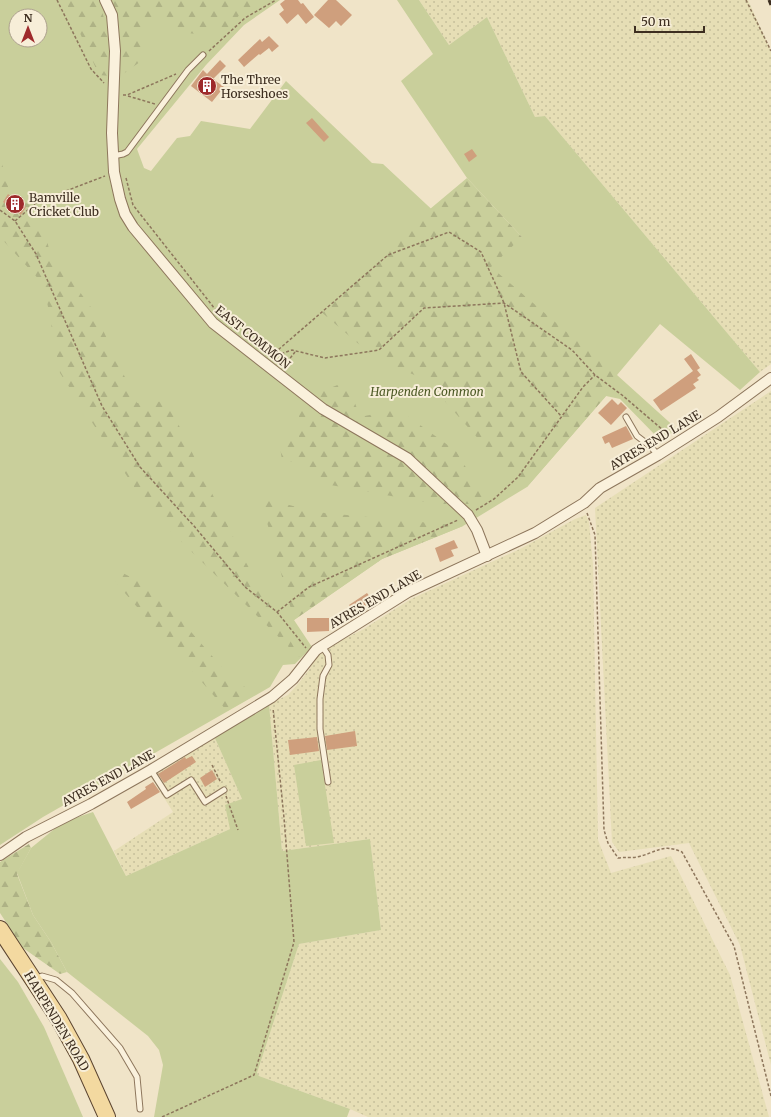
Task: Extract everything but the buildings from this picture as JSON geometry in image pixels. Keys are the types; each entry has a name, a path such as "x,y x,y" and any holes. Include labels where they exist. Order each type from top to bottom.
{"main road":[{"name":"HARPENDEN ROAD","path":"0,929 59,1019 81,1059 107,1117"}],"street":[{"name":"EAST COMMON","path":"105,0 112,15 115,51 112,134 114,172 125,214 133,227 213,323 323,409 407,458 468,516 477,530 487,556"},
{"name":"AYRES END LANE","path":"0,855 26,837 91,804 151,770 272,697 293,678 312,655 322,646 408,592 535,533 584,503 600,488 678,443 718,417 771,378"}],"lane":[{"path":"113,156 127,152 188,70 203,55"},
{"path":"626,416 637,436 650,446 658,455"},
{"path":"322,646 328,655 329,665 323,676 320,698 320,729 328,782"},
{"path":"151,770 167,795 191,780 205,802 224,790"},
{"path":"33,979 42,976 56,980 72,993 120,1048 137,1077 140,1109"}],"path":[{"path":"57,0 91,69 114,94 126,95 160,106"},
{"path":"203,55 217,45 245,18 276,0"},
{"path":"746,0 771,51"},
{"path":"126,95 188,70"},
{"path":"15,221 36,202 114,172 124,170 133,205 218,312"},
{"path":"0,210 15,221 36,254 102,406 140,467 194,526 245,587 277,612 312,655"},
{"path":"562,417 521,372 504,303 481,252 449,232 388,255 268,358 292,350 325,358 379,350 424,308 504,303 572,350 595,375 655,422 678,443"},
{"path":"278,374 296,351"},
{"path":"277,612 309,587 468,516 494,499 518,477 583,387 595,375"},
{"path":"584,503 595,535 604,830 608,843 618,858 638,857 655,850 673,848 682,852 734,946 771,1096"},
{"path":"162,1117 254,1074 294,942 272,697"}],"shaded area":[{"path":"419,0 748,0 771,51 771,364 760,372 545,116 535,117 487,17 449,45"},
{"path":"771,391 771,1065 740,945 689,843 619,852 612,842 595,508"},
{"path":"586,515 589,522 593,564 598,840 611,873 671,856 730,975 769,1117 368,1117 259,1076 257,1073 299,944 381,930 370,839 282,851 269,704 288,695 309,670 316,656 329,646 362,630 411,599 520,549 575,519"},
{"path":"214,736 242,799 230,829 126,876 114,851 173,812 151,777"}],"green space":[{"name":"Harpenden Common","path":"0,0 280,0 244,25 206,65 137,149 144,168 151,171 177,138 190,136 201,121 250,129 286,81 372,163 383,164 469,244 522,237 467,178 401,81 433,54 397,0 419,0 449,45 487,17 535,117 545,116 760,372 740,390 660,324 617,375 678,430 660,440 620,399 606,396 527,487 463,526 382,559 294,620 312,647 295,664 283,665 270,687 43,817 0,845"},
{"path":"65,0 98,0 108,37 110,76 99,75"},
{"path":"112,0 255,0 250,8 242,12 229,27 196,34 180,32 166,22 156,20 145,29 141,36 140,41 144,59 119,77 120,47 117,19"},
{"path":"0,156 10,194 40,211 49,249 95,313 137,403 167,401 244,559 300,658 149,510 60,373 44,285 0,237"},
{"path":"467,178 522,237 491,267 617,375 606,396 527,487 513,478 426,380 375,358 319,310 430,209"},
{"path":"347,381 360,417 398,409 456,451 488,504 435,504 325,484 304,464 282,460 279,441 299,439 299,401"},
{"path":"260,497 315,512 463,526 382,559 294,620"},
{"path":"119,571 140,582 178,617 227,673 255,695 227,711 118,585 114,578"},
{"path":"269,704 282,851 370,839 381,930 299,944 257,1073 259,1076 350,1109 347,1117 154,1117 163,1065 159,1050 148,1036 67,972 51,942 33,915 17,873 31,848 63,822 93,812 126,876 230,829 225,805 242,799 214,736"},
{"path":"321,760 334,843 306,846 294,765"},
{"path":"29,844 31,848 17,874 33,915 51,942 67,972 60,974 23,948 0,913 0,862"},
{"path":"0,959 18,982 44,1027 83,1117 0,1117"}],"railway":[{"path":"769,0 771,5"}],"place":[{"name":"The Three Horseshoes","path":"207,86"},
{"name":"Bamville Cricket Club","path":"15,204"}]}
